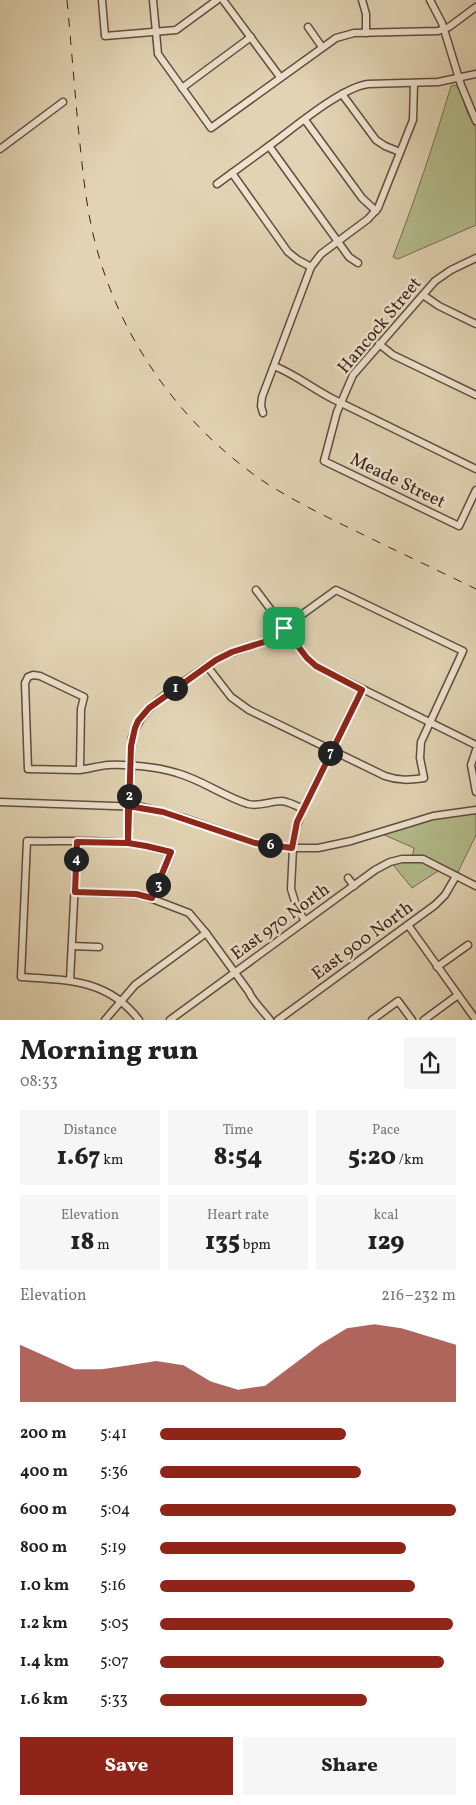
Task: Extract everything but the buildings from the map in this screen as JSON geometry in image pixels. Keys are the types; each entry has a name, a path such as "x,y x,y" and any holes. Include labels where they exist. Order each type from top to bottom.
{"street":[{"path":"102,0 105,36 176,30 217,0"},
{"path":"153,0 158,54 211,128 331,40 345,34 427,32 444,29 476,7"},
{"path":"223,0 280,77"},
{"path":"362,0 366,14 366,33"},
{"path":"430,0 444,29 459,79 476,121"},
{"path":"308,28 322,47"},
{"path":"182,88 251,37"},
{"path":"217,184 352,88 368,84 438,82 476,74"},
{"path":"263,413 261,400 311,267 321,254 368,220 376,211 413,120 414,83"},
{"path":"342,94 376,140 400,152"},
{"path":"0,149 63,102"},
{"path":"305,120 362,198 376,211"},
{"path":"269,146 349,257 358,262"},
{"path":"232,173 288,252 311,267"},
{"name":"Hancock Street","path":"324,461 340,403 353,375 435,281 444,274 476,258"},
{"path":"423,295 439,306 476,324"},
{"path":"379,344 393,355 476,395"},
{"path":"274,366 292,374 310,387 340,403 476,469"},
{"name":"Meade Street","path":"324,461 459,526 476,490"},
{"path":"256,590 307,658 316,666 476,745"},
{"path":"128,843 132,737 138,721 144,713 207,666 225,655 264,642 336,590 463,651 424,734 420,750 424,778 398,780 385,776 239,704 225,690 207,666"},
{"path":"80,770 81,709 84,697 40,676 33,675 28,677 25,683 28,768 80,770 111,765 177,773 249,804 260,805 283,801 303,809"},
{"path":"305,921 297,908 291,889 292,848 297,822 362,690"},
{"path":"476,750 471,765 476,792"},
{"path":"0,802 128,806 163,812 255,843 292,848 318,848 342,843 433,816 476,810"},
{"path":"139,1020 120,1001 93,985 70,980 21,978 27,841 128,843 171,852 152,898"},
{"path":"70,980 77,842"},
{"name":"East 970 North","path":"170,1020 382,866 396,860 412,858 430,865 433,864 456,876"},
{"path":"456,876 476,886"},
{"name":"East 900 North","path":"278,1020 440,901 456,876"},
{"path":"348,878 354,886"},
{"path":"75,892 136,894 152,898 189,913 270,1020"},
{"path":"408,926 476,1020"},
{"path":"105,1020 120,1001 146,976 206,933"},
{"path":"437,967 468,945"},
{"path":"72,946 100,947"},
{"path":"424,1020 458,995"},
{"path":"372,1020 398,1001 412,1020"}],"green space":[{"path":"455,85 459,88 467,112 476,129 476,225 398,259 393,257 424,172 451,86"},
{"path":"476,810 476,835 456,876 441,869 412,888 390,861 412,858 414,848 380,833 433,816"}],"railway":[{"path":"67,0 82,168 94,238 105,275 119,310 157,376 181,407 207,435 235,460 266,483 330,519 476,589"}],"route":[{"path":"284,628 256,646 232,652 216,660 149,708 138,721 131,746 128,814 128,843 171,852 152,898 136,894 75,892 77,842 128,843 128,806 143,808 163,812 184,818 255,843 292,848 297,822 362,690 316,666 307,658 284,628"}]}
